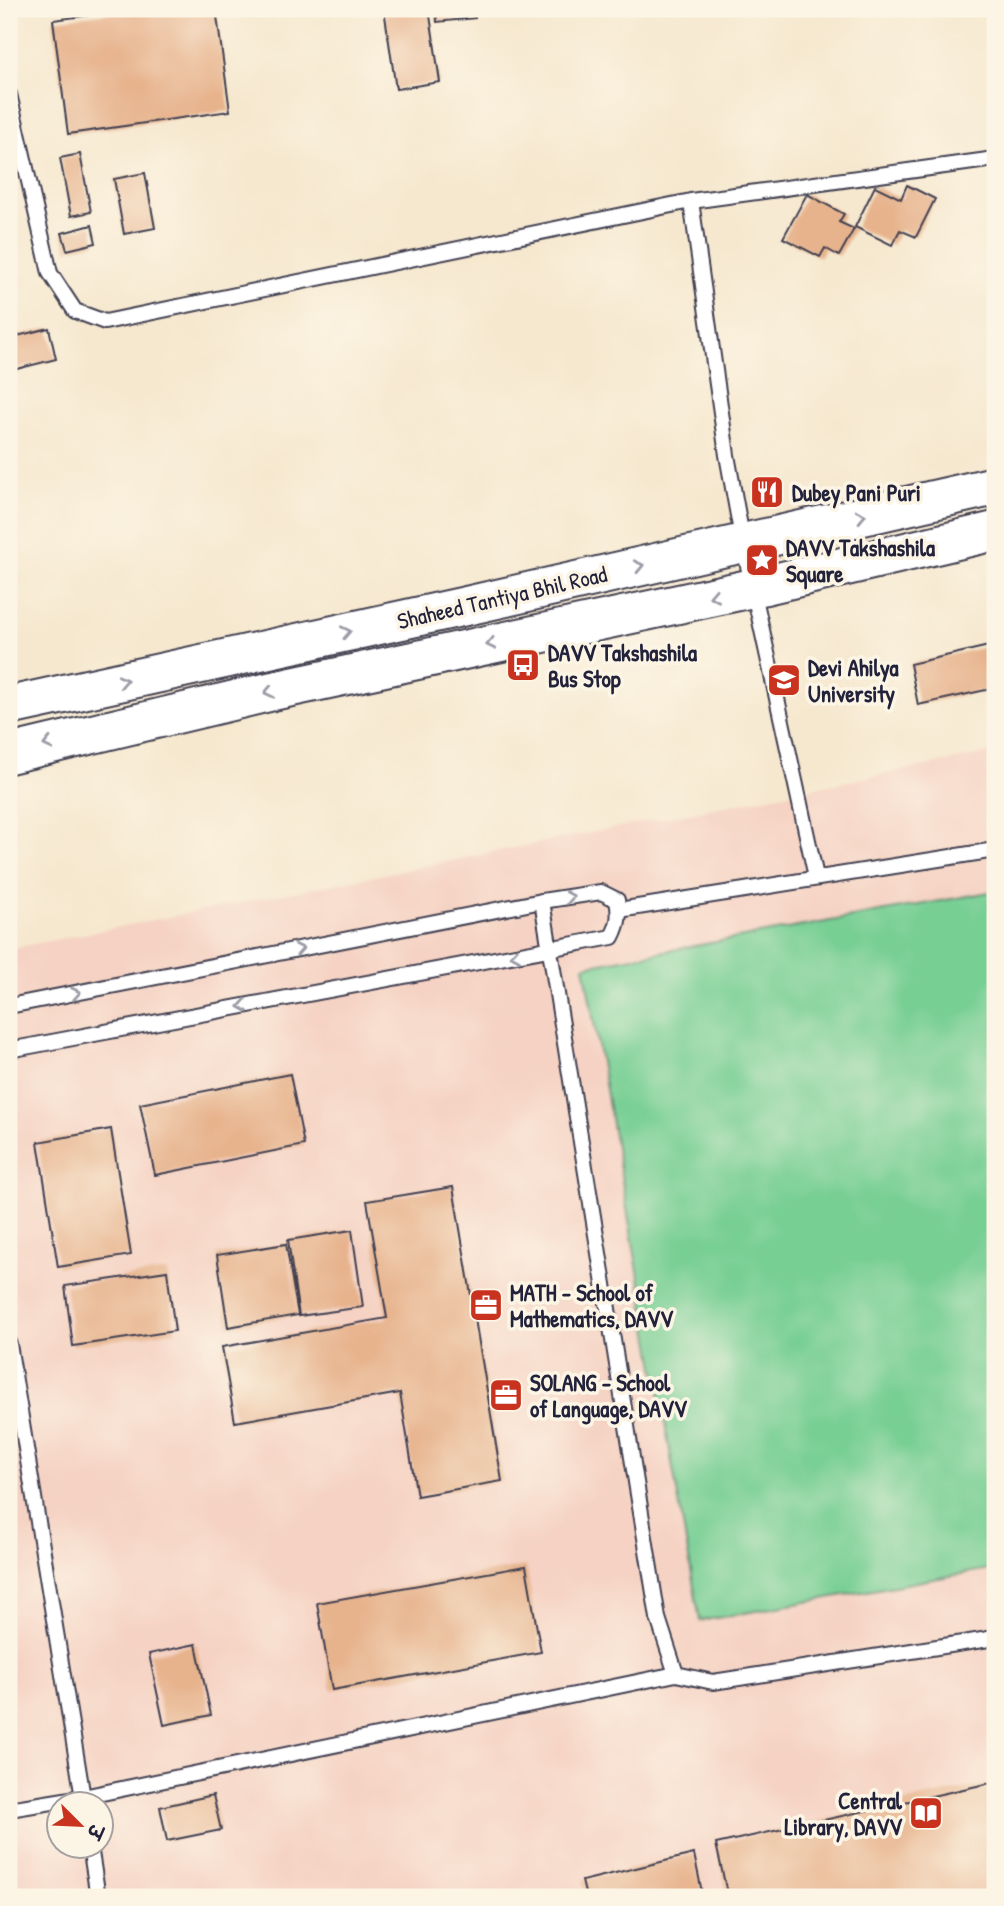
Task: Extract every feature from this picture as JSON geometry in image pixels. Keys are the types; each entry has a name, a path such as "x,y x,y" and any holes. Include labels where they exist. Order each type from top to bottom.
{"main road":[{"name":"Shaheed Tantiya Bhil Road","path":"9,706 995,486"},
{"path":"9,754 273,691 753,588 995,531"}],"lane":[{"path":"9,94 50,273 75,311 105,322 691,201 995,159"},
{"path":"691,201 727,455 743,543 817,877"},
{"path":"619,911 995,850"},
{"path":"9,1006 542,901 601,892 617,900 619,911 620,921 611,937 9,1051"},
{"path":"542,901 658,1618 676,1674"},
{"path":"9,1344 82,1790"},
{"path":"116,1794 676,1674 713,1682 995,1638"},
{"path":"9,1809 46,1805"},
{"path":"92,1860 98,1897"}],"shaded area":[{"path":"995,752 995,1897 9,1897 9,949"}],"green space":[{"path":"995,891 995,1568 700,1621 584,966"}],"building":[{"path":"138,9 216,9 230,111 68,134 53,20"},
{"path":"384,9 429,9 440,82 396,89"},
{"path":"436,9 474,9 475,18 437,22"},
{"path":"80,154 91,212 71,216 60,158"},
{"path":"145,173 155,228 124,234 114,179"},
{"path":"907,185 935,199 916,237 900,230 892,245 855,227 875,186 901,199"},
{"path":"807,194 844,214 839,222 854,229 839,256 825,248 820,257 783,238"},
{"path":"92,225 96,243 67,250 62,233"},
{"path":"49,328 56,359 9,371 9,338"},
{"path":"989,646 995,672 995,688 918,705 910,664"},
{"path":"290,1074 304,1145 155,1175 140,1104"},
{"path":"111,1129 131,1255 58,1267 38,1142"},
{"path":"453,1187 502,1481 417,1496 400,1393 235,1422 222,1347 387,1318 367,1201"},
{"path":"352,1230 363,1307 299,1316 288,1240"},
{"path":"286,1244 298,1315 228,1327 217,1255"},
{"path":"167,1271 175,1331 73,1346 65,1286"},
{"path":"526,1566 541,1652 332,1690 317,1603"},
{"path":"196,1644 211,1715 164,1725 149,1654"},
{"name":"Central Library, DAVV","path":"995,1782 995,1897 728,1897 716,1844"},
{"path":"213,1795 221,1830 167,1841 160,1807"},
{"path":"694,1854 703,1897 586,1897 582,1881"}],"place":[{"name":"Dubey Pani Puri","path":"767,492"},
{"name":"DAVV Takshashila Square","path":"762,560"},
{"name":"DAVV Takshashila Bus Stop","path":"523,665"},
{"name":"Devi Ahilya University","path":"784,680"},
{"name":"MATH - School of Mathematics, DAVV","path":"486,1305"},
{"name":"SOLANG - School of Language, DAVV","path":"506,1395"},
{"name":"Central Library, DAVV","path":"926,1813"}]}
